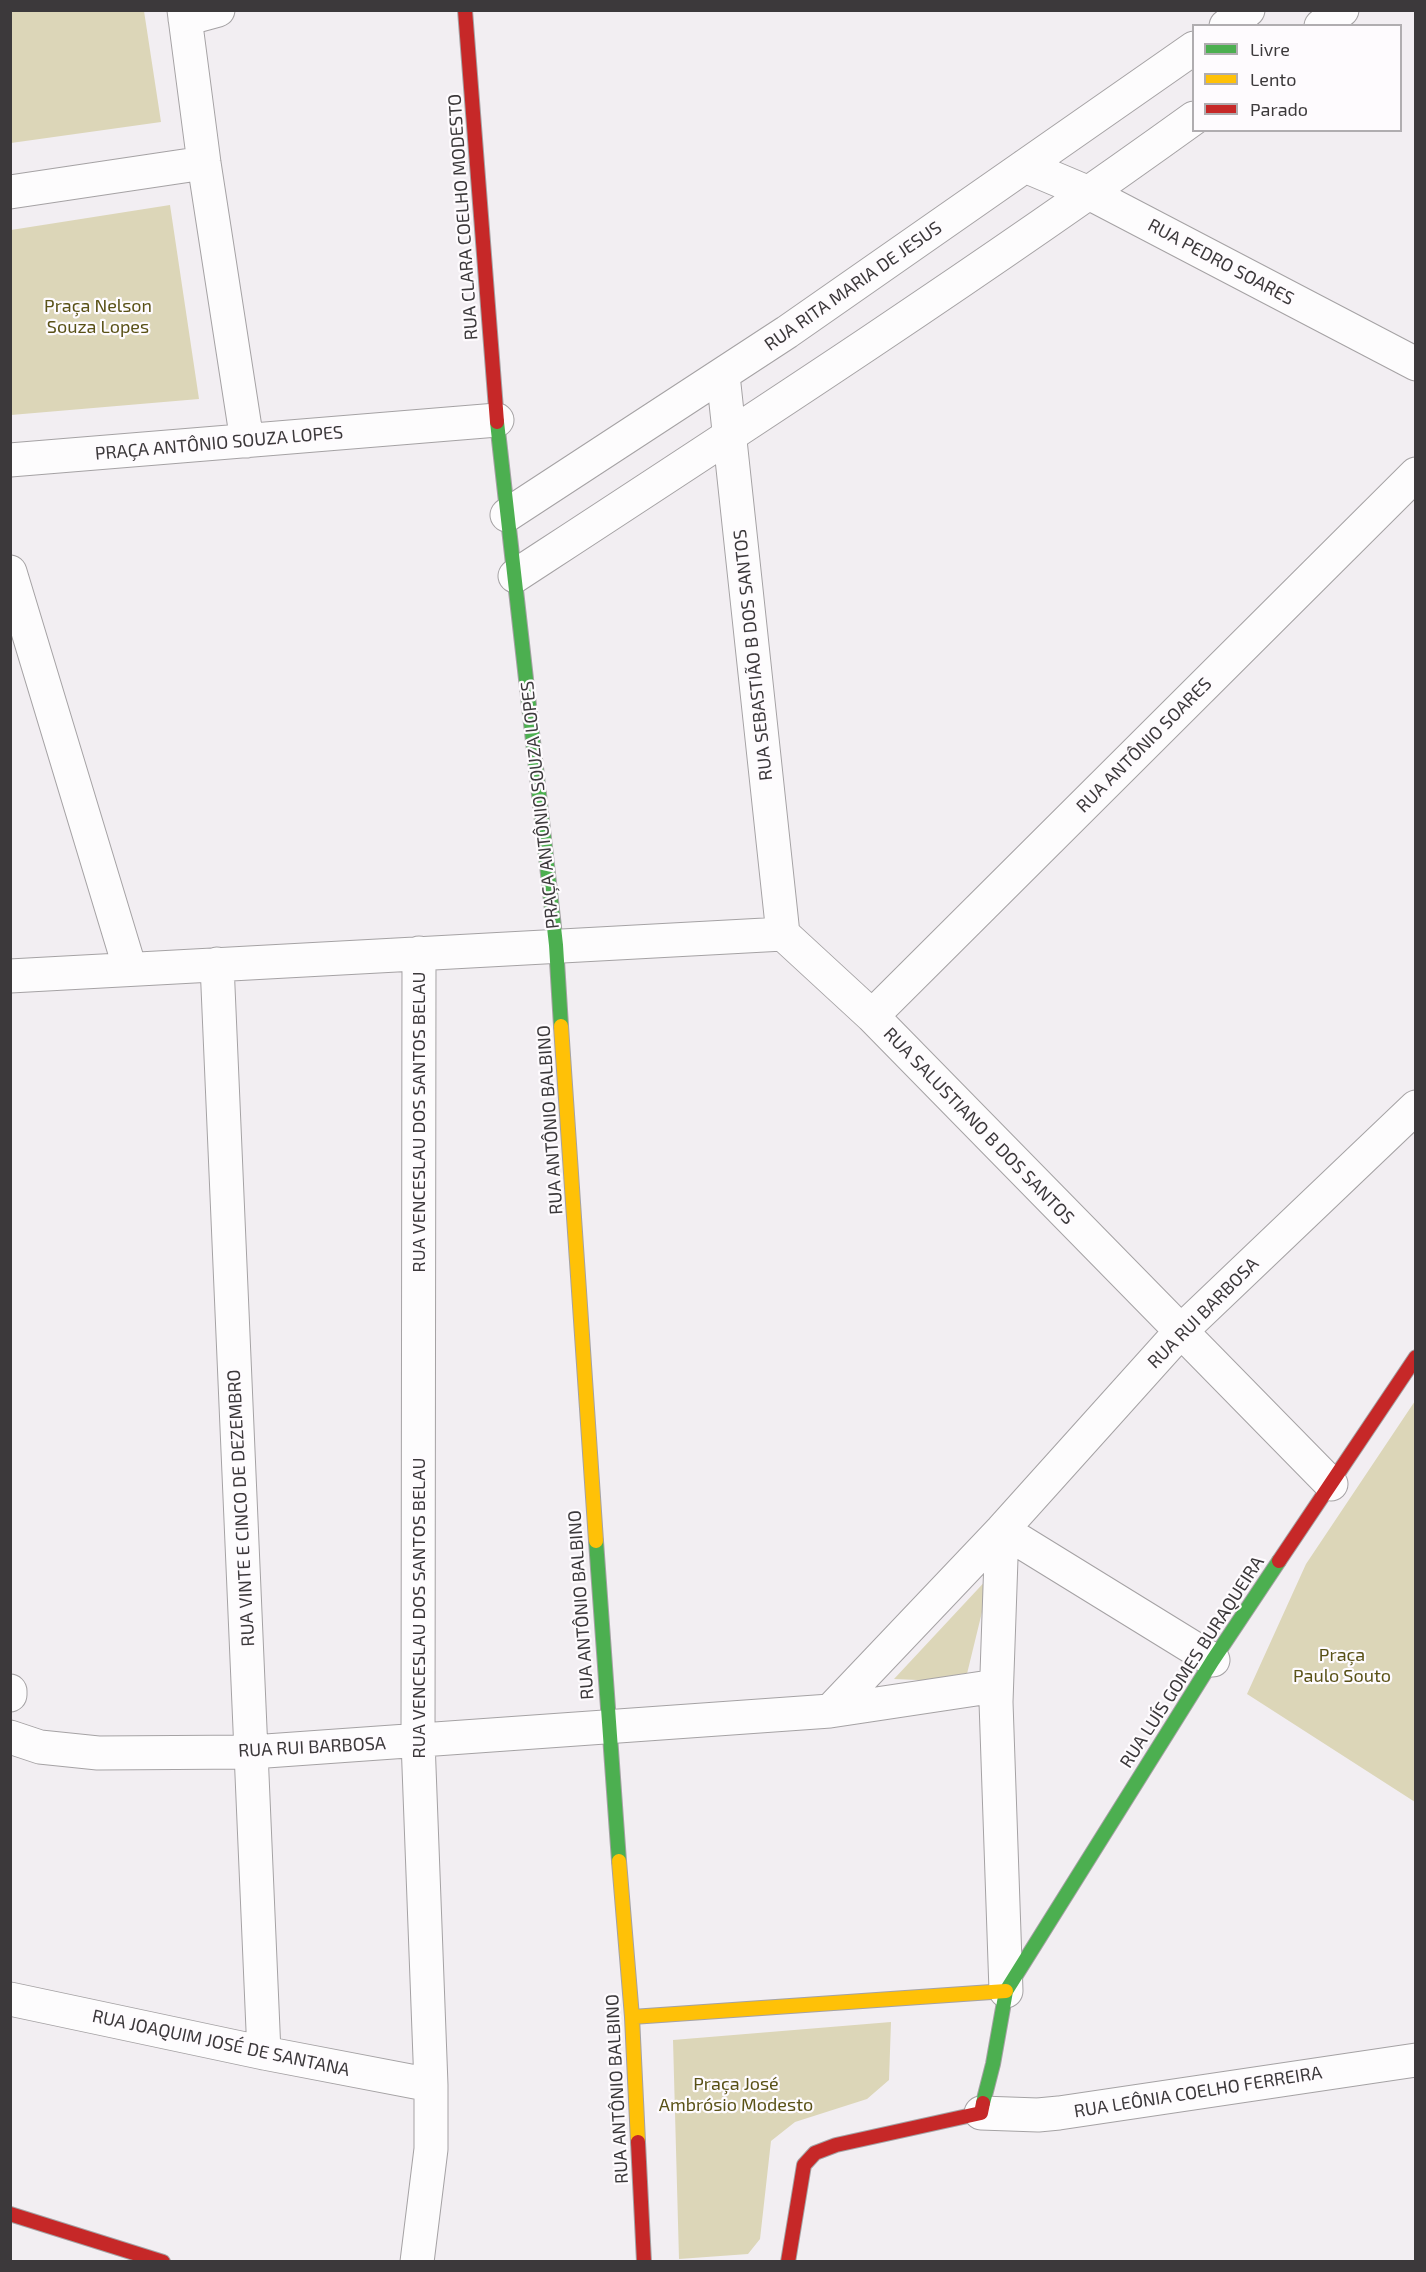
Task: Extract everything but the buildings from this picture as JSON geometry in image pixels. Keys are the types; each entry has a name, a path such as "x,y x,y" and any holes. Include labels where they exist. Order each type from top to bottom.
{"street":[{"path":"218,10 184,15 204,163 247,441"},
{"name":"RUA CLARA COELHO MODESTO","path":"465,10 497,420"},
{"path":"1229,24 1248,10"},
{"path":"1324,24 1342,10"},
{"name":"RUA RITA MARIA DE JESUS","path":"507,515 787,332 1192,49"},
{"path":"515,576 730,436 1089,193 1192,119"},
{"path":"10,192 204,163"},
{"name":"RUA PEDRO SOARES","path":"1024,166 1089,193 1416,364"},
{"name":"RUA SEBASTIÃO B DOS SANTOS","path":"723,375 783,934"},
{"name":"PRAÇA ANTÔNIO SOUZA LOPES","path":"10,460 497,420 556,945 10,976"},
{"name":"RUA ANTÔNIO SOARES","path":"872,1016 1416,474"},
{"path":"10,572 130,969"},
{"path":"556,945 783,934"},
{"name":"RUA SALUSTIANO B DOS SANTOS","path":"783,934 872,1016 1331,1484"},
{"name":"RUA ANTÔNIO BALBINO","path":"556,945 608,1727 632,2017 644,2262"},
{"name":"RUA VENCESLAU DOS SANTOS BELAU","path":"417,2262 432,2149 418,1741 419,953"},
{"name":"RUA VINTE E CINCO DE DEZEMBRO","path":"217,964 264,2053"},
{"name":"RUA RUI BARBOSA","path":"830,1711 1002,1530 1181,1331 1416,1107"},
{"name":"RUA LUÍS GOMES BURAQUEIRA","path":"1005,1991 1213,1660 1416,1357"},
{"path":"788,2262 804,2165 815,2153 836,2145 981,2113 993,2064 1005,1991 996,1686 1002,1530 1213,1660"},
{"name":"RUA RUI BARBOSA","path":"10,1737 40,1747 98,1752 252,1752 830,1711 996,1686"},
{"path":"632,2017 1005,1991"},
{"name":"RUA JOAQUIM JOSÉ DE SANTANA","path":"10,1999 264,2053 431,2085"},
{"name":"RUA LEÔNIA COELHO FERREIRA","path":"981,2113 1028,2115 1059,2113 1416,2060"},
{"path":"10,2214 164,2262"}],"green space":[{"path":"10,11 144,11 161,122 11,143"},
{"name":"Praça Nelson Souza Lopes","path":"170,205 199,399 11,415 11,230"},
{"name":"Praça Paulo Souto","path":"1415,1401 1415,1802 1247,1694 1306,1564"},
{"path":"991,1575 965,1682 894,1679"},
{"name":"Praça José Ambrósio Modesto","path":"891,2022 889,2080 867,2099 795,2122 771,2141 760,2239 748,2254 679,2259 673,2040"}],"traffic: fast":[{"path":"497,422 556,945 561,1026"},
{"path":"596,1541 619,1861"},
{"path":"983,2103 993,2064 1006,1991 1213,1660 1279,1561"}],"traffic: slow":[{"path":"561,1026 596,1541"},
{"path":"619,1861 632,2017 638,2142"},
{"path":"632,2017 1006,1991"}],"traffic: jam":[{"path":"465,10 497,422"},
{"path":"1279,1561 1416,1357"},
{"path":"788,2262 804,2165 815,2153 836,2145 981,2113 983,2103"},
{"path":"638,2142 644,2262"},
{"path":"10,2214 163,2262"}]}
